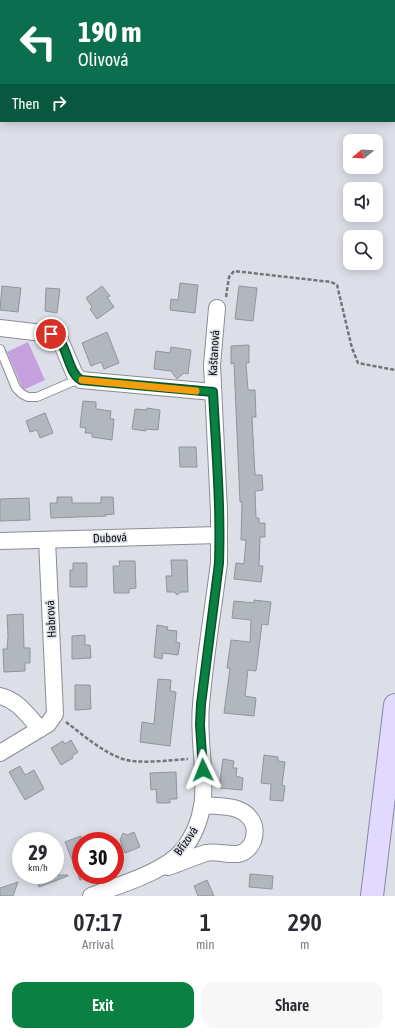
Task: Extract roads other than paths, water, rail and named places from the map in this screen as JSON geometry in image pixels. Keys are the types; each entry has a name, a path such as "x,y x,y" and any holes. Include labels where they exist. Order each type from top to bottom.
{"main road":[{"path":"372,896 395,705"}],"street":[{"name":"Kaštanová","path":"203,758 200,725 201,704 219,563 219,511 212,354 217,308"},
{"path":"0,328 56,335 60,340 75,374 79,379 84,381 213,392"},
{"name":"Dubová","path":"0,541 219,535"},
{"name":"Habrová","path":"40,729 48,724 54,714 47,540"},
{"path":"0,696 9,698 17,704 40,729 0,753"},
{"name":"Břízová","path":"91,896 164,866 182,851 199,822 203,805 203,758"},
{"path":"151,872 208,852 235,855 244,851 251,844 255,831 247,814 234,808 203,805"}],"lane":[{"path":"0,349 16,388 25,396 32,398 36,397 79,379"}]}
